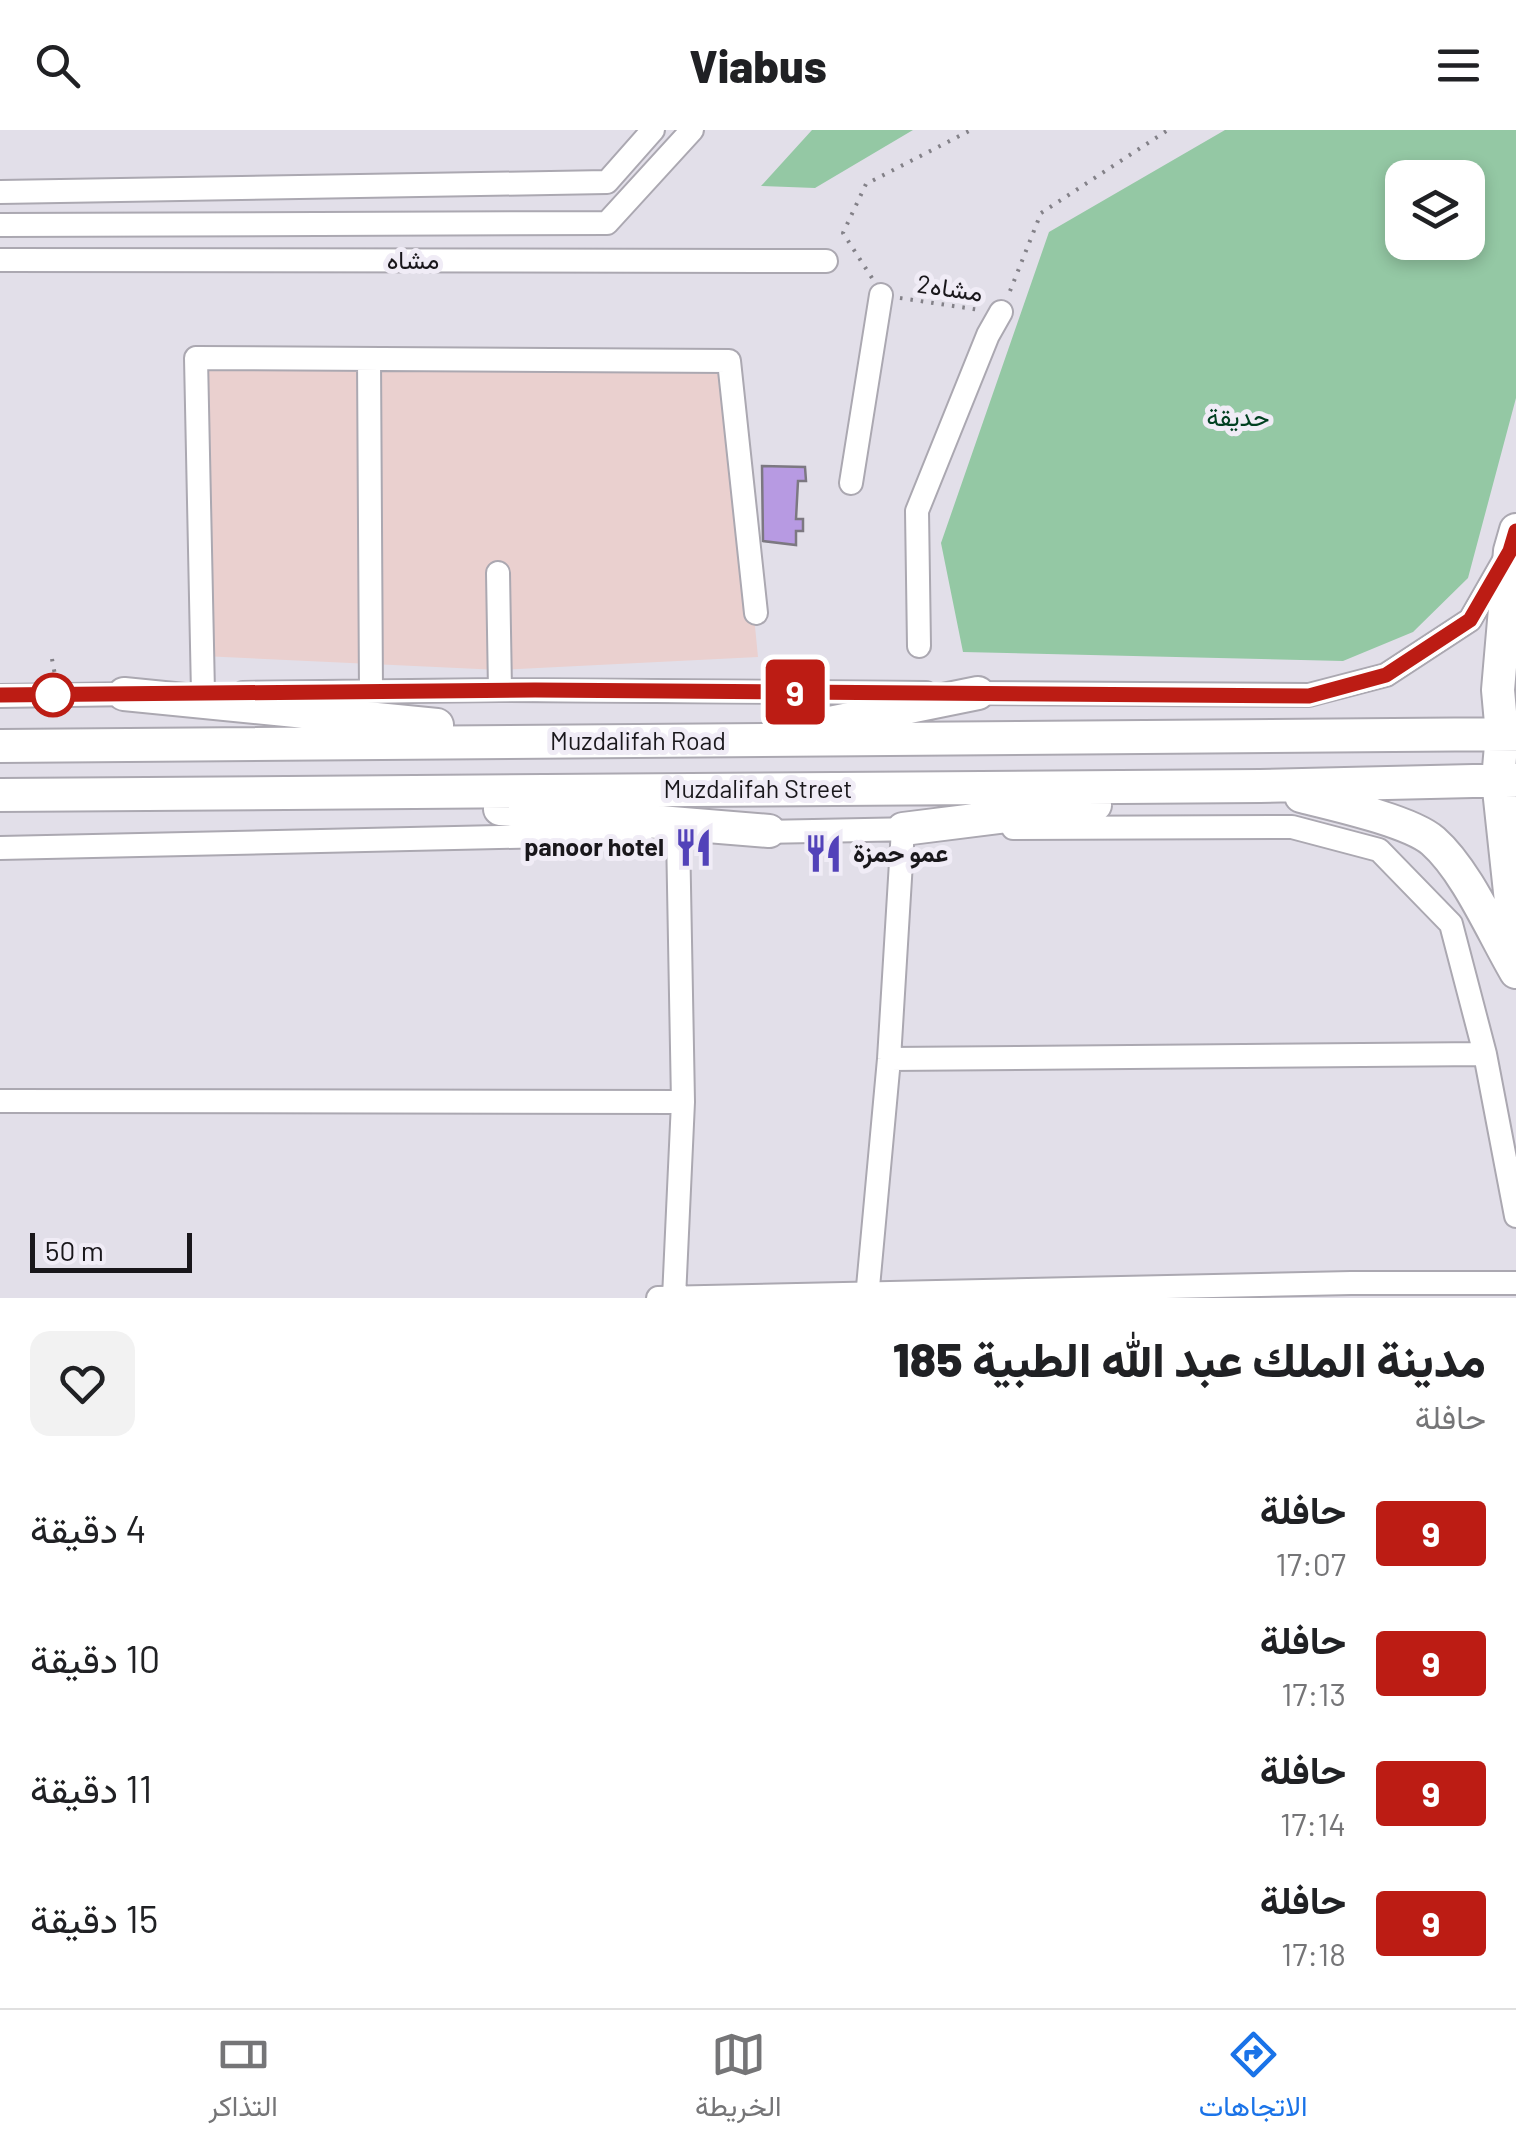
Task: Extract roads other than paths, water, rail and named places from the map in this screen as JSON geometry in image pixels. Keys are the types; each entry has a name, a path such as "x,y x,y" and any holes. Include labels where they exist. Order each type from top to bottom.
{"highway":[{"path":"1513,541 1498,690 1509,734 1507,780 1516,948"},
{"path":"124,694 488,730 681,741"},
{"path":"742,740 978,694"},
{"path":"1456,734 1486,748 1485,769 1457,781"},
{"name":"Muzdalifah Road","path":"0,746 1509,734"},
{"name":"Muzdalifah Street","path":"0,795 1260,786 1507,780"},
{"path":"903,829 1260,786 1368,813 1432,839 1458,870 1516,972"},
{"path":"276,791 769,832"}],"street":[{"path":"0,192 607,182 653,130"},
{"path":"0,225 607,223 692,130"},
{"name":"مشاه","path":"0,260 826,261"},
{"path":"851,483 881,296"},
{"path":"919,646 917,511 1001,312"},
{"path":"203,693 196,358 730,361 756,613"},
{"path":"369,359 371,692"},
{"path":"0,696 500,690 1309,696 1386,675 1470,620 1513,541"},
{"path":"498,573 500,690"},
{"path":"0,848 903,829 1292,827 1379,850 1451,924 1485,1054 1516,1216"},
{"path":"868,1296 889,1059 903,829"},
{"path":"674,1298 683,1102 678,833"},
{"path":"889,1059 1485,1054"},
{"path":"0,1101 683,1102"},
{"path":"658,1298 1351,1290 1516,1283"}],"place":[{"name":"panoor hotel","path":"694,847"},
{"name":"عمو حمزة","path":"823,853"}],"park label":[{"name":"حديقة","path":"1238,417"}]}
